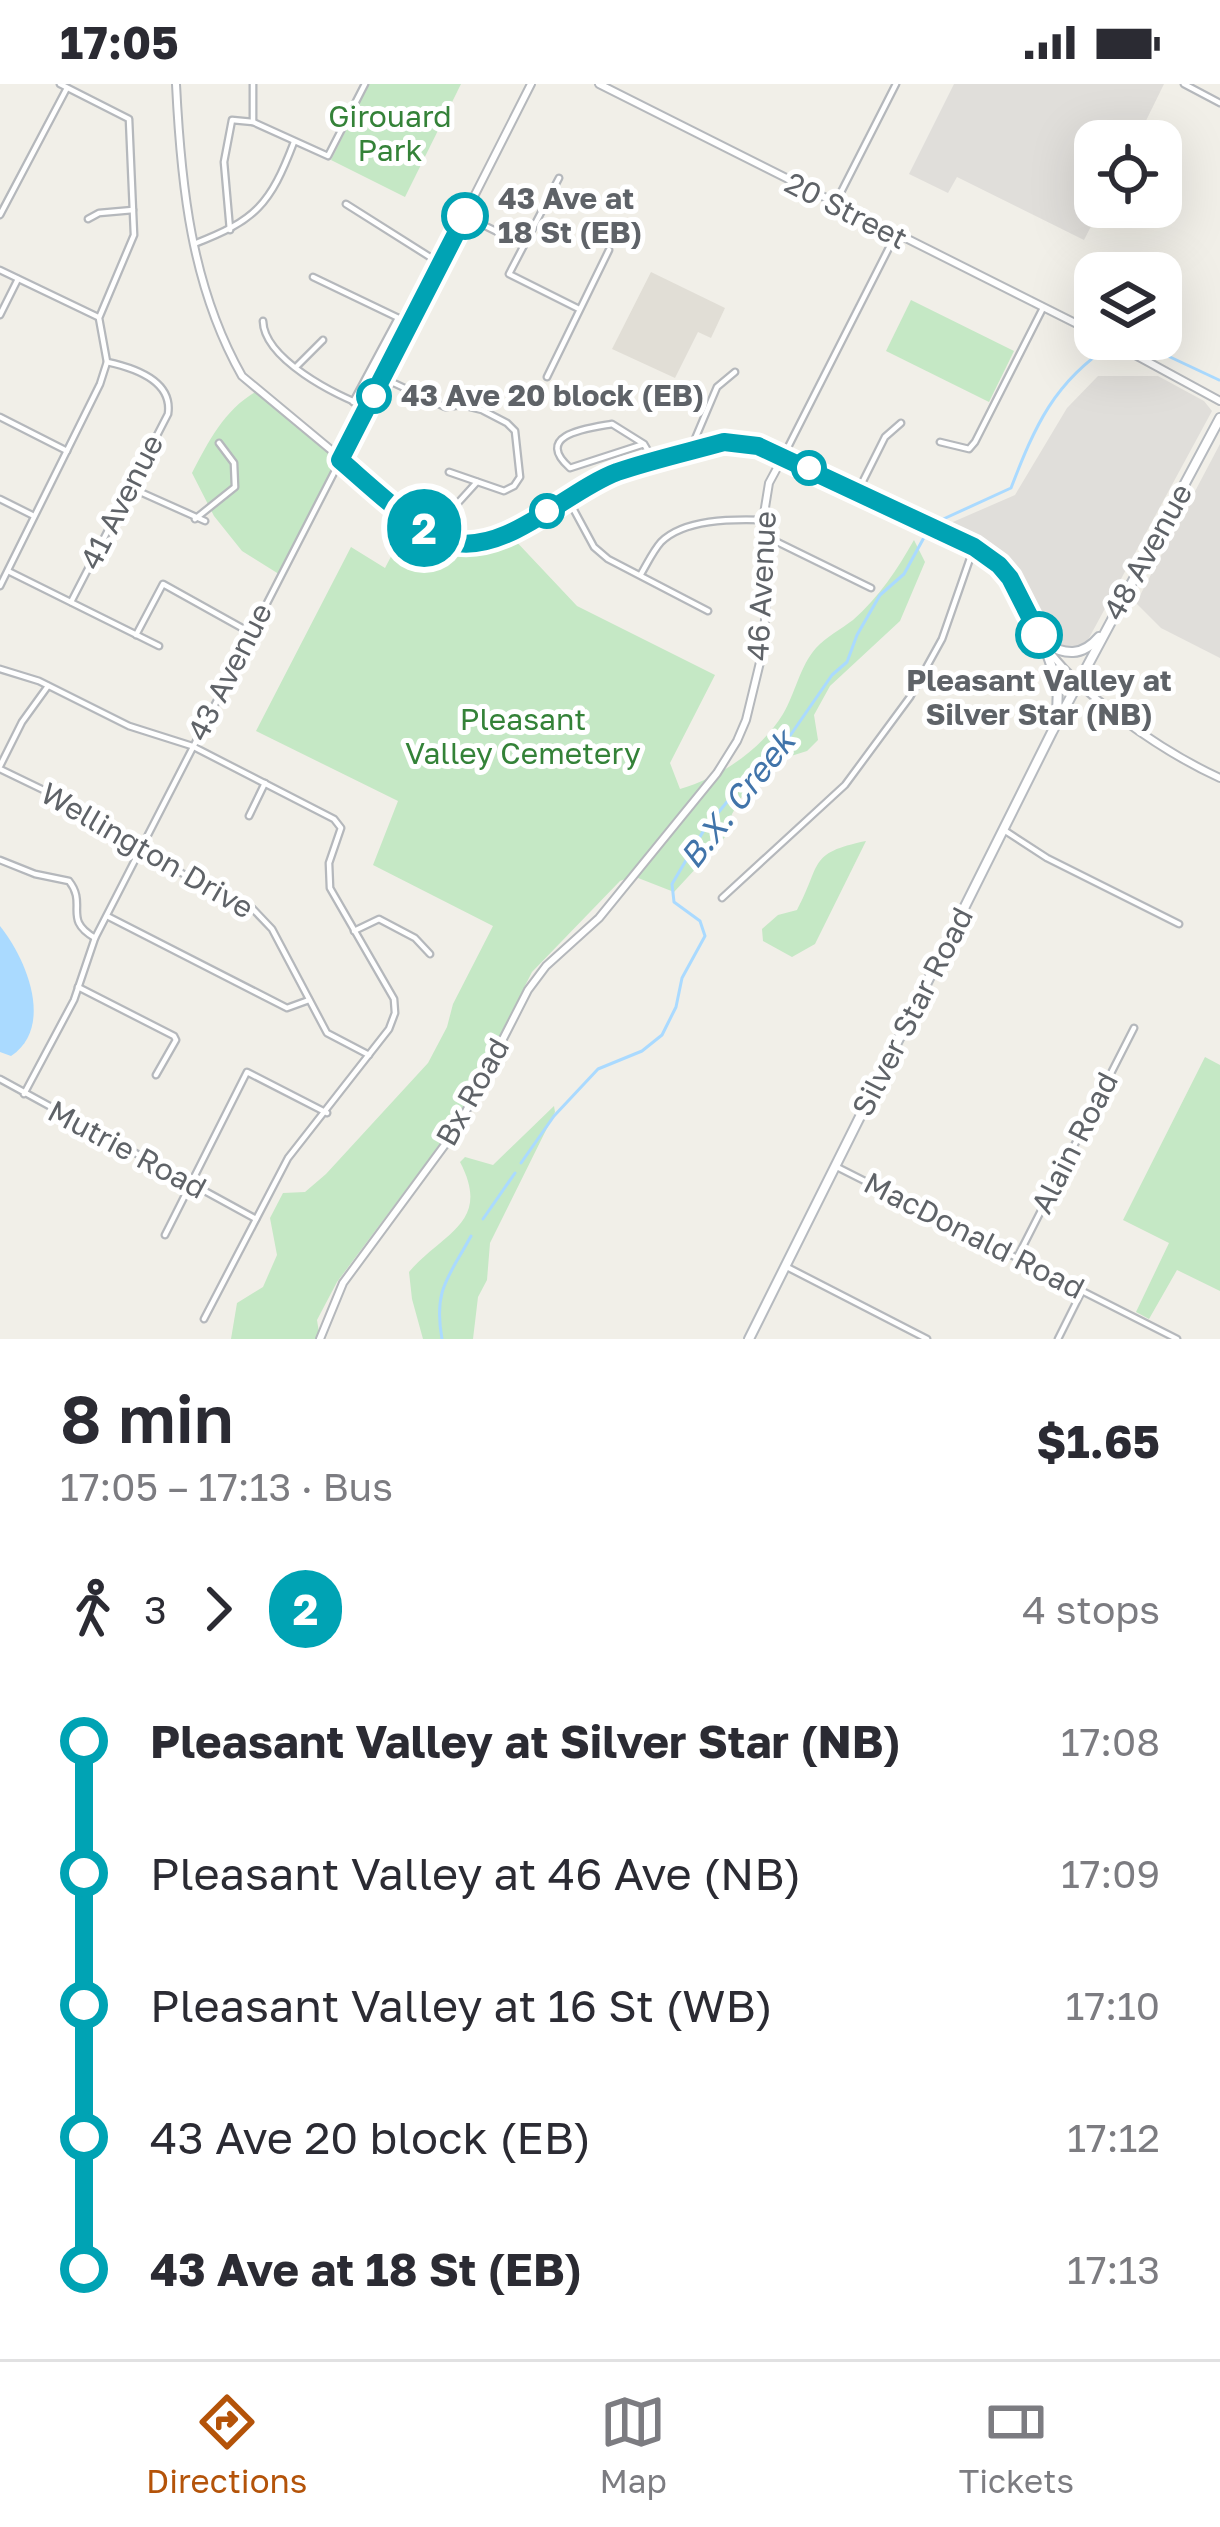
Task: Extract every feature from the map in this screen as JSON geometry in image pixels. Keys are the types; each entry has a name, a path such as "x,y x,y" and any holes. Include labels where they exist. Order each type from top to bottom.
{"main road":[{"name":"48 Avenue","path":"1077,685 1220,418"},
{"path":"1043,642 1060,652 1080,652 1094,643 1113,616"},
{"path":"1043,642 1059,697 1052,732"},
{"name":"Silver Star Road","path":"748,1339 1077,685"}],"street":[{"path":"176,84 181,179 193,244 205,288 242,376 441,539 471,544 500,538 613,474 690,451 741,442 974,547 1010,578 1043,642 1077,685 1179,756 1220,778"},
{"path":"253,84 253,122"},
{"path":"230,230 224,162 232,120 253,122 328,156 365,84"},
{"name":"43 Avenue","path":"24,1094 78,987 95,938 531,84"},
{"name":"20 Street","path":"598,84 1074,323"},
{"path":"835,205 896,84"},
{"path":"1184,84 1220,103"},
{"path":"0,215 64,86 130,119 130,251 99,318 106,362 100,384 0,586"},
{"path":"193,244 230,230 260,209 294,142"},
{"path":"559,178 509,274 579,309"},
{"path":"346,205 441,264"},
{"path":"88,219 99,213 133,210"},
{"path":"465,216 524,245"},
{"name":"46 Avenue","path":"646,860 717,773 746,720 762,654 763,520 769,483 896,236"},
{"path":"547,377 609,250"},
{"path":"0,270 99,318"},
{"path":"313,277 411,324"},
{"path":"0,315 18,279"},
{"path":"940,442 961,450 975,442 1043,308"},
{"path":"353,402 398,318"},
{"path":"262,321 263,332 303,376 368,407"},
{"path":"296,367 323,340"},
{"path":"1145,360 1220,400"},
{"name":"41 Avenue","path":"71,602 170,400 165,388 127,366 106,362"},
{"path":"690,451 717,387 735,372"},
{"path":"383,378 445,407 482,410 515,431 520,477 514,486 503,491 448,472"},
{"path":"0,417 67,452"},
{"path":"858,491 885,437 901,423"},
{"path":"644,444 570,468 559,450 561,440 571,431 612,424 644,444 654,461"},
{"path":"195,519 236,487 234,464 219,443"},
{"path":"457,504 477,482"},
{"path":"129,488 205,521"},
{"path":"568,498 594,547 608,559 709,611"},
{"path":"0,499 34,516"},
{"path":"641,574 658,545 673,532 731,518 763,520"},
{"path":"764,536 871,588"},
{"path":"434,553 441,539"},
{"path":"722,898 845,785 910,697 942,639 974,547"},
{"path":"8,571 159,646"},
{"path":"136,635 163,584 251,633"},
{"path":"0,669 48,686 129,726 193,746 334,819 341,829 329,862 330,888 394,999 395,1013 389,1029 288,1158 204,1318"},
{"path":"0,767 22,722 48,686"},
{"name":"Wellington Drive","path":"0,767 92,813 123,844 252,908 272,929 327,1033 369,1055"},
{"path":"249,816 265,784"},
{"path":"1004,830 1047,858 1180,924"},
{"path":"0,860 69,881 78,898 76,921 95,938"},
{"name":"Bx Road","path":"320,1339 343,1283 458,1127 528,990 646,860"},
{"path":"107,916 287,1008 309,1000"},
{"path":"354,931 379,920 415,938 430,954"},
{"path":"78,987 174,1036 157,1075"},
{"name":"Alain Road","path":"1017,1258 1134,1028"},
{"path":"164,1235 248,1072 327,1113"},
{"name":"Mutrie Road","path":"0,1079 256,1219"},
{"name":"MacDonald Road","path":"835,1166 1177,1339"},
{"path":"784,1266 927,1339"},
{"path":"1058,1339 1082,1291"}],"shaded area":[{"path":"954,84 1164,84 1146,120 1074,120 1074,228 1090,228 1084,240 957,177 948,193 909,174"},
{"path":"651,272 725,308 711,338 698,332 675,378 612,349"},
{"path":"1098,376 1158,376 1204,401 1212,411 1089,638 1081,646 1066,648 1047,629 1024,579 1008,558 946,525 1015,495 1067,408"},
{"path":"1220,444 1220,658 1161,628 1136,603"}],"green space":[{"name":"Girouard Park","path":"369,84 461,84 405,197 331,160"},
{"path":"911,300 1014,351 989,402 886,351"},
{"path":"257,391 338,456 282,576 242,551 214,516 192,473 226,417"},
{"name":"Pleasant Valley Cemetery","path":"408,524 463,554 512,537 577,606 715,675 670,763 680,789 724,770 763,739 783,714 810,655 871,602 914,540 925,562 900,621 830,686 814,715 818,740 807,751 759,766 732,814 725,837 674,892 633,876 620,881 532,972 455,1124 337,1282 317,1320 320,1339 231,1339 237,1303 263,1287 277,1255 270,1218 283,1193 305,1192 326,1174 428,1063 493,926 373,865 398,801 256,731 351,547 385,568"},
{"path":"866,841 815,944 792,957 763,941 762,929 778,915 797,910 825,856"},
{"path":"1205,1057 1220,1065 1220,1291 1177,1270 1149,1319 1136,1312 1169,1243 1123,1220"},
{"path":"554,1106 490,1243 473,1339 423,1339 409,1272 467,1213 468,1183 460,1162 465,1157 493,1165"}],"water":[{"path":"0,926 27,974 34,1011 32,1028 11,1056 0,1052"}],"waterway":[{"name":"B.X. Creek","path":"939,521 1011,488 1049,407 1090,360"},
{"name":"B.X. Creek","path":"1176,360 1219,380"},
{"name":"B.X. Creek","path":"521,1163 554,1116 598,1069 642,1051 662,1035 676,1007 682,978 705,936 700,921 674,902 672,884 704,830 758,764 785,743 832,675 847,662 880,595 904,574 927,532"},
{"name":"B.X. Creek","path":"483,1219 515,1173"},
{"name":"B.X. Creek","path":"442,1339 441,1295 471,1236"}],"bus line":[{"name":"2","path":"465,216 340,460 431,533 450,542 471,544 500,538 613,474 724,442 741,442 821,473 974,547 1010,578 1039,635"}],"place":[{"name":"43 Ave at 18 St (EB)","path":"465,216"},
{"name":"43 Ave 20 block (EB)","path":"374,396"},
{"name":"Pleasant Valley at Silver Star (NB)","path":"1039,635"}]}
